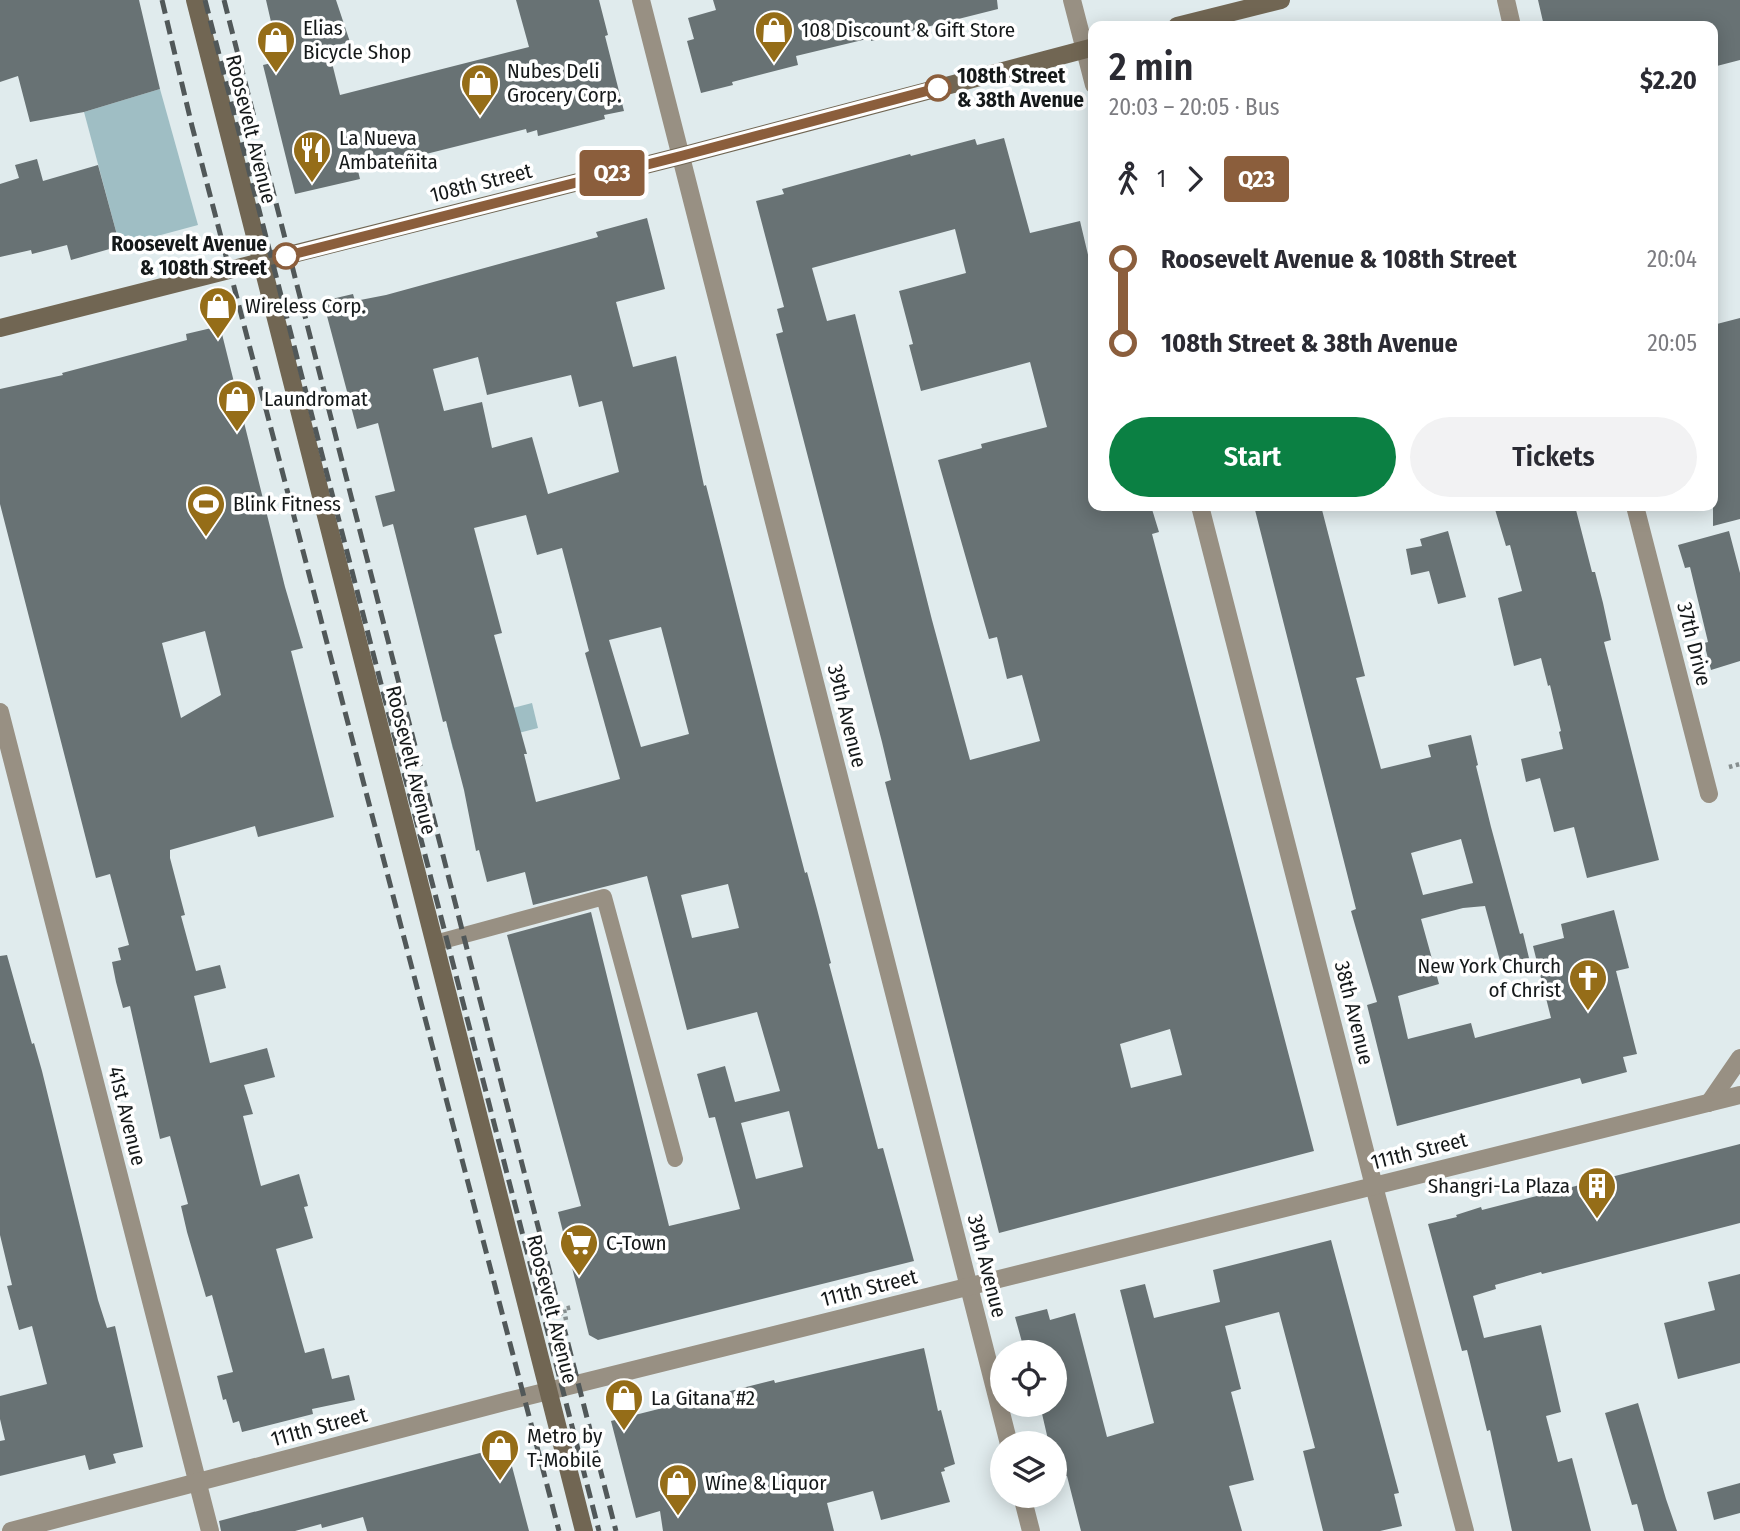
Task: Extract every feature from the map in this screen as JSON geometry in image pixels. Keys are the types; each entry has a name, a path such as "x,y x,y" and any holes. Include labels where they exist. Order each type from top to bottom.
{"main road":[{"name":"Roosevelt Avenue","path":"195,0 584,1531"},
{"path":"1197,21 1281,0"},
{"name":"108th Street","path":"0,328 681,156 1088,49"}],"street":[{"name":"39th Avenue","path":"641,0 1006,1431"},
{"path":"1072,0 1088,46"},
{"path":"1506,0 1512,21"},
{"name":"38th Avenue","path":"1201,511 1465,1531"},
{"name":"37th Drive","path":"1636,511 1709,794"},
{"name":"41st Avenue","path":"0,712 211,1531"},
{"path":"1709,1103 1740,1058"},
{"name":"111th Street","path":"11,1531 549,1391 1740,1095"},
{"path":"1025,1508 1031,1531"}],"lane":[{"path":"435,943 604,897 675,1159"}],"path":[{"path":"1729,768 1740,764"},
{"path":"566,1320 564,1309 572,1307"}],"shaded area":[{"path":"160,89 198,225 120,246 84,112"},
{"path":"532,703 538,728 453,750 447,725"}],"building":[{"path":"0,0 139,0 160,89 84,112 30,122 18,76 0,82"},
{"path":"266,0 336,0 350,42 328,47 340,95 529,47 516,0 599,0 624,111 604,115 605,119 538,136 537,130 527,133 526,129 358,171 360,179 295,194 263,65 280,61"},
{"path":"713,0 997,0 998,9 871,41 871,38 796,56 798,65 701,93 687,41 694,39 688,18 716,10"},
{"path":"1538,0 1740,0 1740,60 1718,66 1718,21 1543,21"},
{"path":"1004,138 1030,233 1080,221 1088,255 1088,511 1153,511 1159,532 1152,534 1314,1151 999,1233 885,782 891,780 882,742 776,334 783,332 777,309 784,307 756,201 784,194 782,189 975,139 977,145","holes":["955,229 966,273 899,291 913,344 909,345 921,391 1030,362 1047,427 981,444 982,448 938,460 989,639 997,637 1007,679 1022,675 1040,741 970,760 855,314 827,321 812,268","1170,1029 1182,1075 1131,1088 1120,1044"]},
{"path":"37,159 43,181 98,165 120,246 71,260 67,245 32,254 31,250 0,257 0,184 19,178 15,165"},
{"path":"647,218 665,289 616,302 633,367 676,356 704,486 706,485 805,873 807,872 817,909 878,1149 883,1148 914,1261 598,1340 589,1335 558,1212 581,1206 507,935 591,912 669,1226 740,1209 715,1117 709,1118 697,1074 725,1066 735,1102 780,1091 757,1012 687,1030 647,876 533,905 525,872 487,882 479,850 476,851 464,790 446,721 443,722 393,524 383,527 375,496 395,491 378,423 357,429 323,301 353,294 355,301 386,295 598,237 596,232","holes":["478,357 487,395 571,375 579,407 602,401 619,472 548,494 532,437 492,448 482,402 444,411 433,369","526,515 537,555 562,548 589,651 585,653 620,779 536,802 524,754 527,754 494,635 502,633 474,528","661,627 689,734 641,747 609,640","728,884 739,928 692,938 681,895","789,1111 803,1167 756,1179 741,1123"]},
{"path":"1740,318 1740,519 1713,526 1713,511 1718,511 1718,324"},
{"path":"220,326 285,587 303,648 291,651 334,817 258,837 255,826 170,850 185,915 181,916 196,971 220,965 226,988 194,996 210,1063 267,1048 275,1077 244,1085 253,1114 243,1116 261,1186 299,1174 308,1206 304,1207 313,1238 276,1249 305,1353 324,1348 332,1379 349,1375 355,1400 312,1409 313,1414 242,1432 239,1421 233,1423 217,1376 233,1372 212,1295 206,1297 187,1232 181,1206 188,1204 170,1136 160,1139 130,1006 123,1008 116,982 112,962 121,960 118,948 129,945 110,874 96,878 0,504 0,389 63,375 62,373 187,340 186,334","holes":["205,631 221,695 181,718 162,643"]},
{"path":"1255,511 1322,511 1365,676 1356,678 1381,769 1431,757 1428,745 1471,735 1491,827 1529,958 1501,965 1485,906 1463,908 1421,919 1439,984 1398,996 1408,1039 1471,1023 1475,1038 1551,1018 1533,946 1564,938 1561,924 1614,910 1629,968 1616,971 1637,1054 1623,1057 1627,1072 1582,1084 1580,1078 1397,1126 1367,1005 1377,1002 1351,911 1356,909","holes":["1461,839 1473,883 1423,895 1411,853"]},
{"path":"1496,511 1576,511 1603,603 1611,640 1604,642 1659,860 1587,878 1574,827 1554,832 1540,778 1526,782 1521,759 1563,749 1550,685 1548,686 1541,658 1514,666 1498,598 1522,591 1510,545 1506,546"},
{"path":"1448,531 1466,597 1438,604 1429,571 1411,575 1406,549 1422,546 1420,539"},
{"path":"1729,531 1740,573 1740,661 1711,670 1704,643 1708,642 1690,567 1685,568 1678,545"},
{"path":"7,955 42,1071 98,1300 107,1328 115,1326 143,1447 113,1454 116,1463 89,1470 85,1455 0,1476 0,1441 5,1440 0,1419 0,1396 47,1384 32,1326 19,1330 7,1286 12,1285 0,1235 0,956"},
{"path":"1740,1144 1740,1223 1542,1274 1541,1272 1495,1285 1496,1289 1473,1296 1484,1338 1541,1325 1561,1412 1546,1416 1558,1462 1572,1458 1591,1531 1512,1531 1490,1430 1487,1431 1467,1350 1462,1351 1428,1224 1457,1217 1456,1215 1481,1207 1482,1210"},
{"path":"1331,1240 1399,1493 1394,1494 1402,1526 1380,1531 1323,1531 1303,1451 1315,1448 1279,1312 1225,1326 1241,1389 1231,1392 1254,1480 1229,1486 1242,1531 1081,1531 1067,1476 1067,1431 1046,1431 1043,1417 1067,1417 1067,1340 1021,1340 1015,1317 1047,1309 1050,1320 1075,1313 1107,1437 1154,1423 1120,1290 1145,1284 1154,1318 1220,1302 1213,1270"},
{"path":"1740,1274 1740,1363 1678,1379 1664,1323 1715,1310 1708,1282"},
{"path":"924,1348 938,1411 941,1410 955,1464 941,1472 950,1502 881,1520 873,1491 827,1503 834,1531 663,1531 660,1511 636,1518 611,1421 774,1380 775,1383"},
{"path":"1638,1403 1677,1531 1644,1531 1637,1504 1632,1505 1605,1413"},
{"path":"499,1448 509,1455 529,1531 367,1531 363,1517 322,1528 321,1524 295,1531 221,1531 219,1521"},
{"path":"1740,1483 1740,1513 1714,1520 1707,1492"}],"railway":[{"path":"162,0 192,126 559,1531"},
{"path":"205,0 599,1531"},
{"path":"224,0 616,1531"}],"bus line":[{"name":"Q23","path":"286,256 938,88"}],"place":[{"name":"108 Discount & Gift Store","path":"774,64"},
{"name":"Elias Bicycle Shop","path":"276,74"},
{"name":"108th Street & 38th Avenue","path":"938,88"},
{"name":"Nubes Deli Grocery Corp.","path":"480,117"},
{"name":"La Nueva Ambateñita","path":"312,184"},
{"name":"Roosevelt Avenue & 108th Street","path":"286,256"},
{"name":"Wireless Corp.","path":"218,340"},
{"name":"Laundromat","path":"237,433"},
{"name":"Blink Fitness","path":"206,538"},
{"name":"New York Church of Christ","path":"1588,1012"},
{"name":"Shangri-La Plaza","path":"1597,1220"},
{"name":"C-Town","path":"579,1277"},
{"name":"La Gitana #2","path":"624,1432"},
{"name":"Metro by T-Mobile","path":"500,1482"},
{"name":"Wine & Liquor","path":"678,1517"}]}
